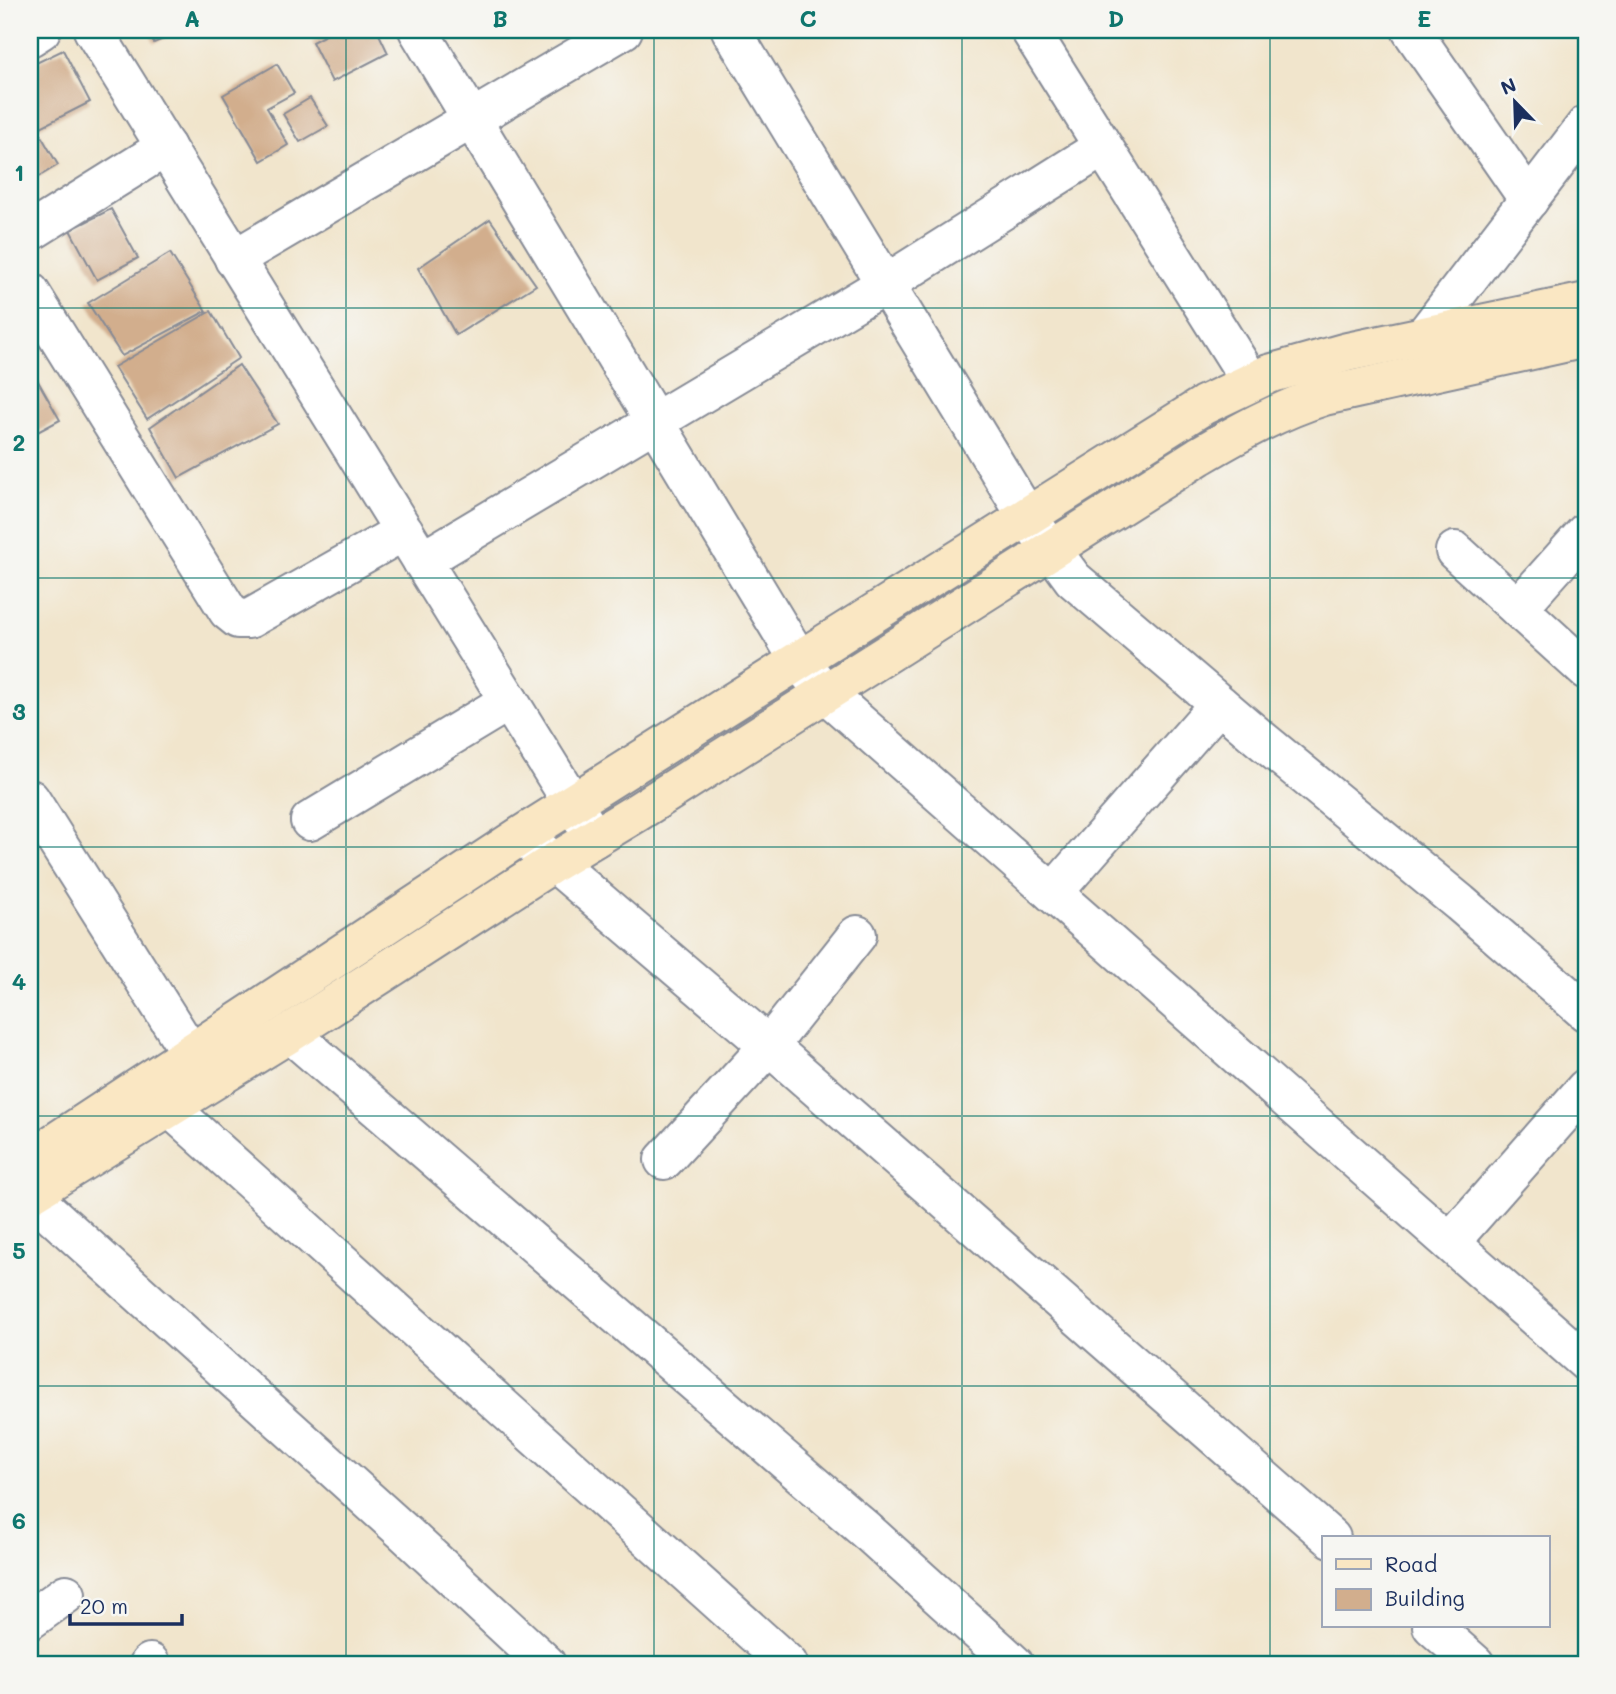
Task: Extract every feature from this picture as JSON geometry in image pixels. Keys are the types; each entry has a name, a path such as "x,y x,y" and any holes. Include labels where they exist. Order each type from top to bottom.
{"main road":[{"path":"30,1195 170,1108 200,1068 522,835 1203,405 1269,374 1347,352 1586,302"},
{"path":"30,1159 200,1068 290,1033 553,863 1253,424 1290,406 1324,396 1586,338"}],"street":[{"path":"30,37 41,30"},
{"path":"93,30 593,838"},
{"path":"418,30 799,660 824,692 1586,1362"},
{"path":"234,259 623,30"},
{"path":"731,30 1026,515 1049,550 1073,579 1586,1012"},
{"path":"1030,30 1251,382"},
{"path":"1411,30 1529,200"},
{"path":"1423,336 1586,125"},
{"path":"30,292 228,611 238,619 249,619 413,546 655,421 884,285 1104,147"},
{"path":"30,232 166,148"},
{"path":"1518,608 1586,532"},
{"path":"1455,551 1586,670"},
{"path":"310,821 509,701"},
{"path":"1053,893 1219,704"},
{"path":"30,799 200,1068"},
{"path":"522,835 769,1046 1329,1536"},
{"path":"664,1160 769,1046 858,935"},
{"path":"290,1033 869,1533 1014,1664"},
{"path":"1450,1242 1586,1088"},
{"path":"170,1108 788,1664"},
{"path":"30,1195 546,1664"},
{"path":"30,1620 66,1594"},
{"path":"1434,1628 1475,1664"}],"building":[{"path":"148,30 184,30 154,43"},
{"path":"335,30 377,30 388,53 332,82 312,42"},
{"path":"63,50 90,102 37,129 30,114 30,66"},
{"path":"277,64 294,93 267,108 288,145 261,161 223,95"},
{"path":"310,98 328,126 300,142 283,114"},
{"path":"40,134 58,165 30,182 30,140"},
{"path":"111,209 138,258 97,280 70,230"},
{"path":"490,219 536,285 456,335 418,268"},
{"path":"170,253 206,311 122,356 88,303"},
{"path":"211,311 239,358 147,419 114,367"},
{"path":"239,365 278,424 179,478 150,427"},
{"path":"30,367 60,420 30,436"}]}
